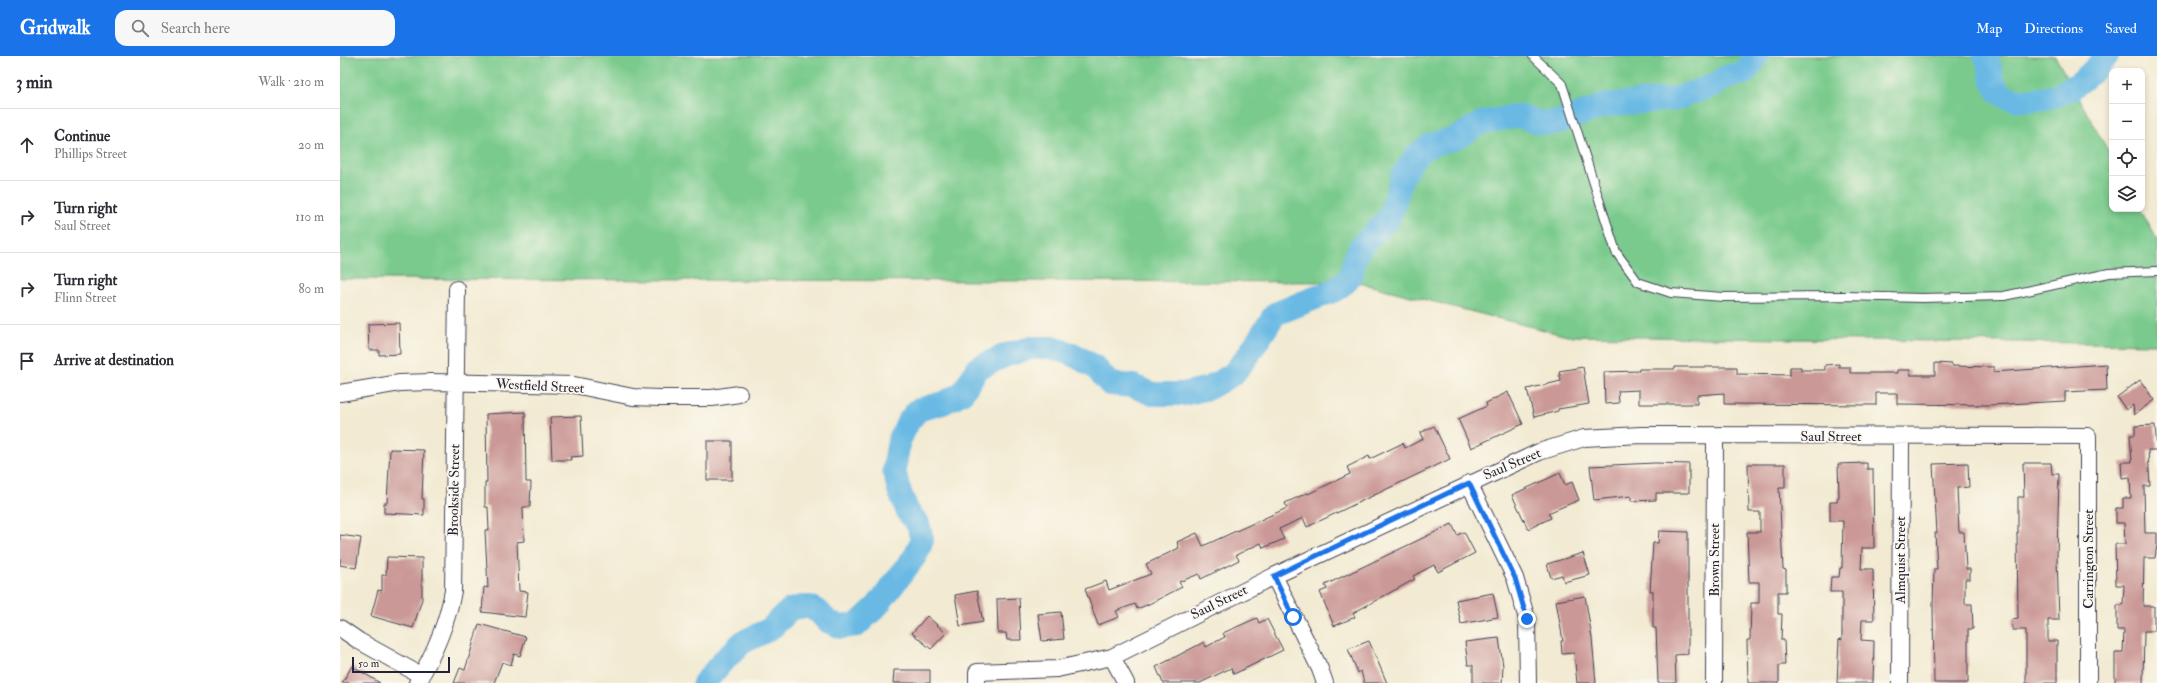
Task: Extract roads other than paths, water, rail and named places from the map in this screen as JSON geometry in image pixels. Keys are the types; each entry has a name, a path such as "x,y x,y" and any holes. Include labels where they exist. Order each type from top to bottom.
{"street":[{"name":"Brookside Street","path":"419,679 440,641 447,622 453,591 457,290"},
{"name":"Westfield Street","path":"340,393 400,383 456,382 574,385 632,397 712,398 740,394"},
{"name":"Saul Street","path":"977,678 1057,669 1112,656 1274,576 1469,483 1539,452 1584,438 1641,435 2088,436"},
{"name":"Brown Street","path":"1714,683 1715,436"},
{"name":"Almquist Street","path":"1900,683 1901,436"},
{"name":"Carrington Street","path":"2088,436 2088,683"},
{"path":"1469,483 1515,578 1527,619 1528,683"},
{"path":"1274,576 1320,669 1325,683"},
{"path":"340,628 419,679"},
{"path":"1112,656 1126,683"}],"lane":[{"path":"1532,56 1562,84 1616,252 1638,282 1671,293 1723,297 1845,296 1922,298 2004,296 2109,273 2157,271"}],"waterway":[{"path":"1579,115 1606,105 1675,99 1716,84 1726,77 1745,73 1757,56"},
{"path":"1985,56 1989,64 1994,84 1998,91 2008,97 2023,100 2037,100 2060,94 2080,82 2107,56"},
{"path":"704,683 724,660 743,642 770,629 790,610 801,607 809,607 819,612 827,621 841,627 857,625 877,606 916,555 922,540 918,524 908,512 899,490 894,470 899,441 908,422 918,410 943,403 962,393 978,368 1006,355 1031,348 1052,348 1072,354 1095,367 1110,384 1133,386 1153,394 1183,394 1209,388 1233,374 1247,357 1275,314 1335,290 1346,282 1351,274 1355,258 1361,246 1389,218 1402,176 1417,154 1430,145 1456,138 1481,123 1518,116 1543,123 1554,123 1566,119"}]}
